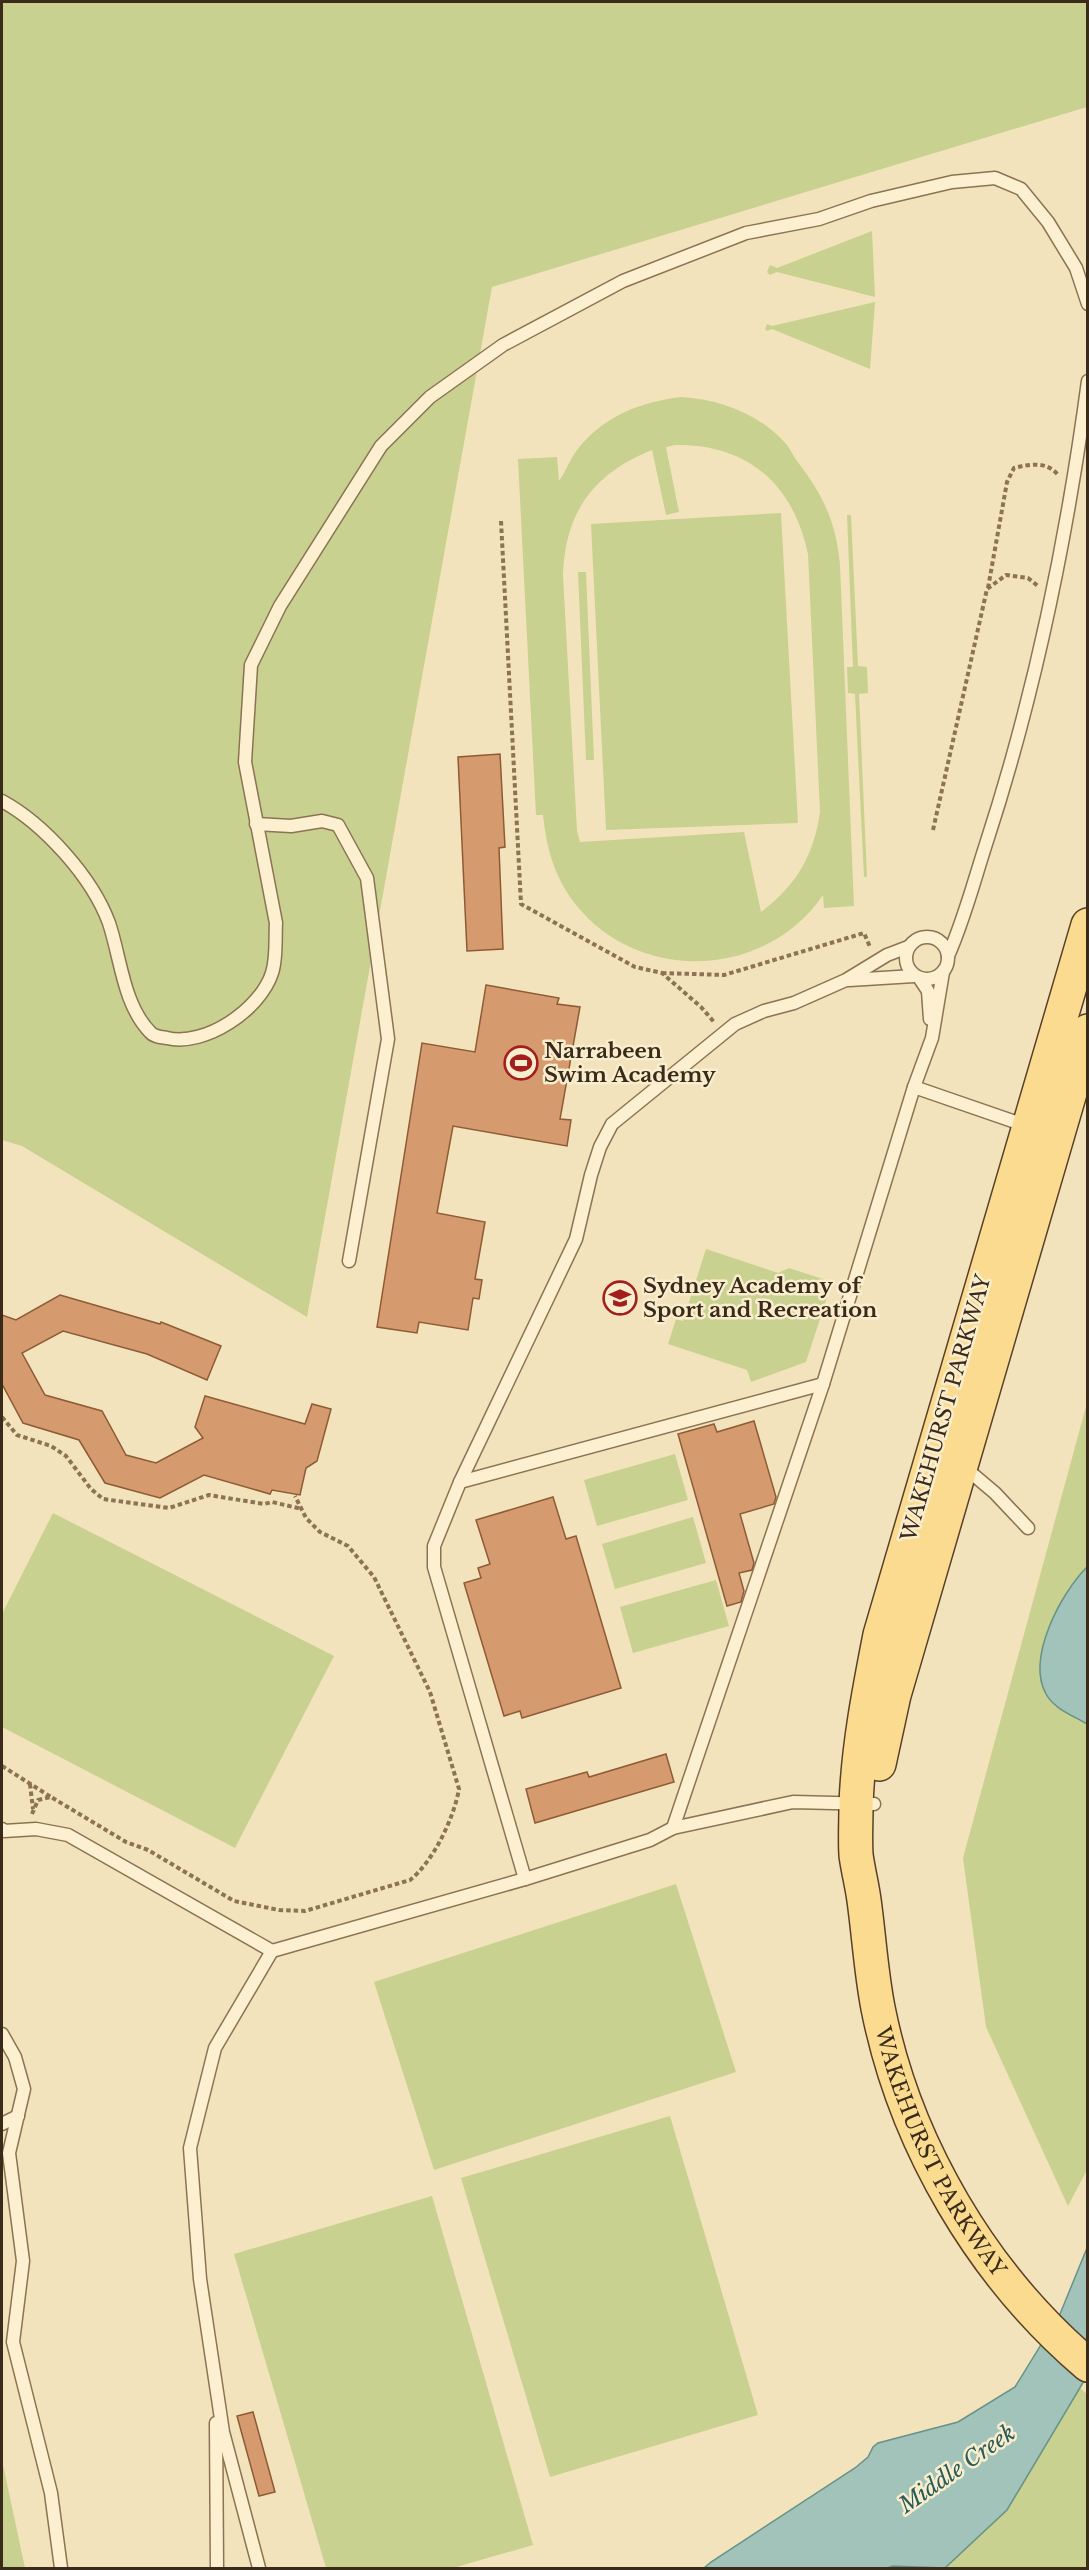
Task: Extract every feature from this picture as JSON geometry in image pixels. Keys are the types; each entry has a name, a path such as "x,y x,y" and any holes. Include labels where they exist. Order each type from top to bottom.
{"main road":[{"name":"WAKEHURST PARKWAY","path":"865,1803 865,1711 880,1635 1088,925"},
{"name":"WAKEHURST PARKWAY","path":"1088,1031 894,1695 865,1803 856,1855 864,1900 868,1948 879,2009 893,2064 916,2128 944,2187 975,2239 1026,2305 1068,2349 1088,2366"}],"lane":[{"path":"2,801 36,826 66,854 88,884 108,920 135,1013 152,1035 172,1040 197,1037 232,1022 255,1001 272,974 276,923 245,762 251,665 280,606 381,446 430,397 503,345 623,281 746,233 819,219 872,201 952,182 995,178 1021,189 1048,222 1076,268 1088,304"},
{"path":"673,1828 823,1384 914,1088 932,1038 943,972 996,813 1031,685 1072,498 1088,381"},
{"path":"256,824 291,826 322,821 338,825 367,878 388,1039 349,1261"},
{"path":"525,1879 434,1568 434,1546 460,1482 576,1239 600,1147 612,1124 735,1024 764,1011 794,1003 846,980 908,946 918,938 931,937 942,944 948,956"},
{"path":"908,946 906,965 928,991 932,1038"},
{"path":"846,980 917,977 933,979 943,972"},
{"path":"914,1088 1028,1126"},
{"path":"460,1482 823,1384"},
{"path":"960,1463 995,1493 1028,1528"},
{"path":"259,2568 223,2432 200,2279 190,2148 215,2048 272,1951 525,1879 650,1840 673,1828 793,1802 865,1803"},
{"path":"2,1831 31,1829 69,1835 272,1951"},
{"path":"2,2034 15,2057 24,2089 9,2153 23,2261 13,2342 51,2493 61,2568"},
{"path":"2,2124 18,2116"},
{"path":"215,2383 217,2568"}],"path":[{"path":"933,831 987,589 1007,482 1014,468 1036,463 1054,470 1072,498"},
{"path":"501,521 521,904 635,967 662,973 724,975 864,933 877,961"},
{"path":"987,589 1006,575 1028,578 1040,588 1048,606"},
{"path":"662,973 701,1007 724,1034"},
{"path":"2,1417 17,1435 51,1446 66,1456 91,1489 103,1499 169,1508 209,1495 216,1495 240,1502 264,1504 272,1502 302,1509"},
{"path":"2,1766 126,1842 148,1850 234,1901 279,1910 305,1911 410,1880 418,1873 446,1829 456,1805 459,1789 430,1692 374,1577 348,1546 320,1532 295,1496"},
{"path":"30,1784 33,1809 31,1829"},
{"path":"33,1809 38,1800 51,1797"}],"green space":[{"path":"2,2 1087,2 1087,107 492,287 307,1317 22,1146 2,1140"},
{"path":"872,231 875,297 777,272 770,275 767,272 770,265 777,268"},
{"path":"875,302 870,369 772,329 767,331 765,329 767,324 772,326"},
{"path":"695,398 724,405 752,417 777,434 814,485 827,509 835,535 840,565 854,906 824,908 823,895 798,924 767,944 733,957 697,961 661,958 627,946 596,925 564,888 551,858 543,815 536,815 518,459 557,457 559,481 583,443 606,422 634,408 665,399","holes":["675,445 724,452 745,461 779,488 801,529 808,554 820,812 813,842 801,868 784,891 761,912 744,832 580,842 577,831 563,575 570,532 586,497 599,483 614,470 652,450 666,515 679,512 666,447"]},
{"path":"781,513 798,823 606,830 591,524"},
{"path":"847,515 851,515 858,666 867,667 868,693 859,694 867,877 864,877 855,694 848,693 847,667 853,667"},
{"path":"578,572 586,572 594,760 586,760"},
{"path":"706,1249 778,1273 789,1268 832,1282 806,1362 751,1382 747,1370 668,1344 676,1319 683,1321"},
{"path":"1087,1403 1088,2168 1068,2206 986,2027 963,1858"},
{"path":"675,1454 688,1500 597,1526 584,1480"},
{"path":"53,1513 334,1656 235,1848 2,1727 2,1614"},
{"path":"693,1517 706,1563 615,1589 602,1544"},
{"path":"716,1580 729,1626 633,1653 620,1607"},
{"path":"676,1884 736,2072 434,2170 374,1982"},
{"path":"670,2116 758,2415 550,2477 461,2178"},
{"path":"432,2196 533,2545 453,2568 326,2568 234,2254"},
{"path":"1080,2388 1087,2394 1087,2568 887,2568 892,2566 945,2567 1007,2510"},
{"path":"2,2460 25,2568 2,2568"}],"water":[{"path":"1087,1567 1087,1724 1059,1708 1046,1694 1041,1679 1040,1663 1043,1645 1057,1609"},
{"name":"Middle Creek","path":"1087,2248 1087,2376 1007,2510 945,2568 893,2566 887,2568 704,2568 855,2468 868,2457 878,2443 958,2422 1015,2387 1060,2314"}],"building":[{"path":"500,754 505,847 499,848 503,949 467,951 458,757"},
{"path":"486,985 559,998 557,1004 580,1007 560,1119 571,1120 567,1146 453,1126 437,1213 485,1222 475,1279 482,1280 479,1299 473,1298 468,1330 419,1322 417,1333 377,1327 422,1043 475,1052"},
{"path":"60,1295 160,1324 161,1322 221,1346 207,1380 147,1354 63,1331 22,1353 45,1395 102,1411 126,1455 156,1463 203,1438 195,1427 205,1396 305,1424 312,1404 331,1409 317,1461 306,1468 300,1495 272,1490 270,1494 204,1475 160,1498 105,1483 79,1440 23,1423 2,1384 2,1315 16,1320"},
{"path":"754,1421 776,1497 774,1504 740,1514 754,1563 752,1570 739,1573 744,1591 741,1602 727,1606 678,1434 714,1424 717,1432"},
{"path":"553,1497 566,1539 576,1536 621,1688 522,1718 520,1711 504,1716 464,1583 481,1578 478,1568 490,1564 476,1520"},
{"path":"666,1754 674,1782 535,1823 526,1789 587,1772 589,1777"},
{"path":"253,2412 275,2492 259,2496 237,2416"}],"place":[{"name":"Narrabeen Swim Academy","path":"521,1063"},
{"name":"Sydney Academy of Sport and Recreation","path":"620,1298"}]}
